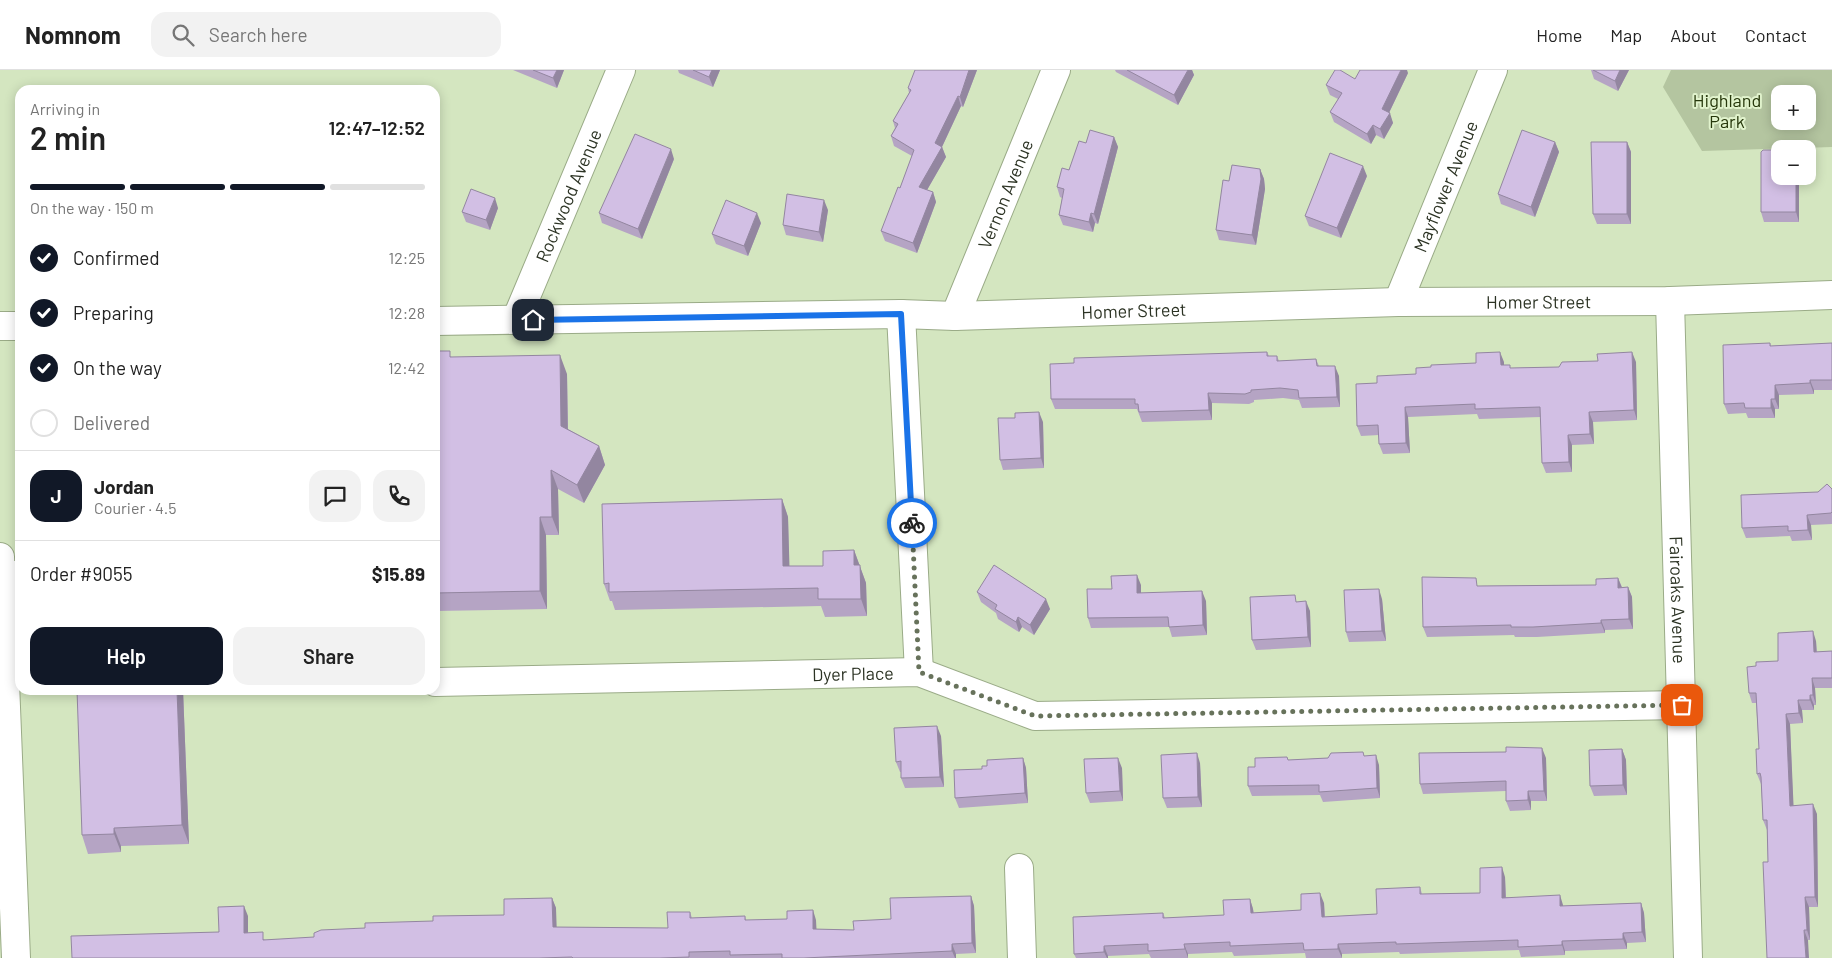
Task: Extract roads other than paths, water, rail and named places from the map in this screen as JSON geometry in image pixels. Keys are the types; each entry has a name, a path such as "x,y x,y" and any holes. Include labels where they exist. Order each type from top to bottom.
{"street":[{"name":"Rockwood Avenue","path":"516,320 621,70"},
{"name":"Vernon Avenue","path":"955,316 1056,70"},
{"name":"Mayflower Avenue","path":"1398,302 1493,70"},
{"name":"Homer Street","path":"440,321 901,314 955,316 1398,302 1670,302 1832,295"},
{"name":"Fairoaks Avenue","path":"1670,302 1688,958"},
{"path":"901,314 919,672"},
{"path":"0,326 15,326"},
{"path":"0,557 16,958"},
{"path":"1,575 15,575"},
{"name":"Dyer Place","path":"440,682 919,672 1035,716 1682,705"},
{"path":"1019,868 1022,958"}],"park label":[{"name":"Highland Park","path":"1727,110"}]}
